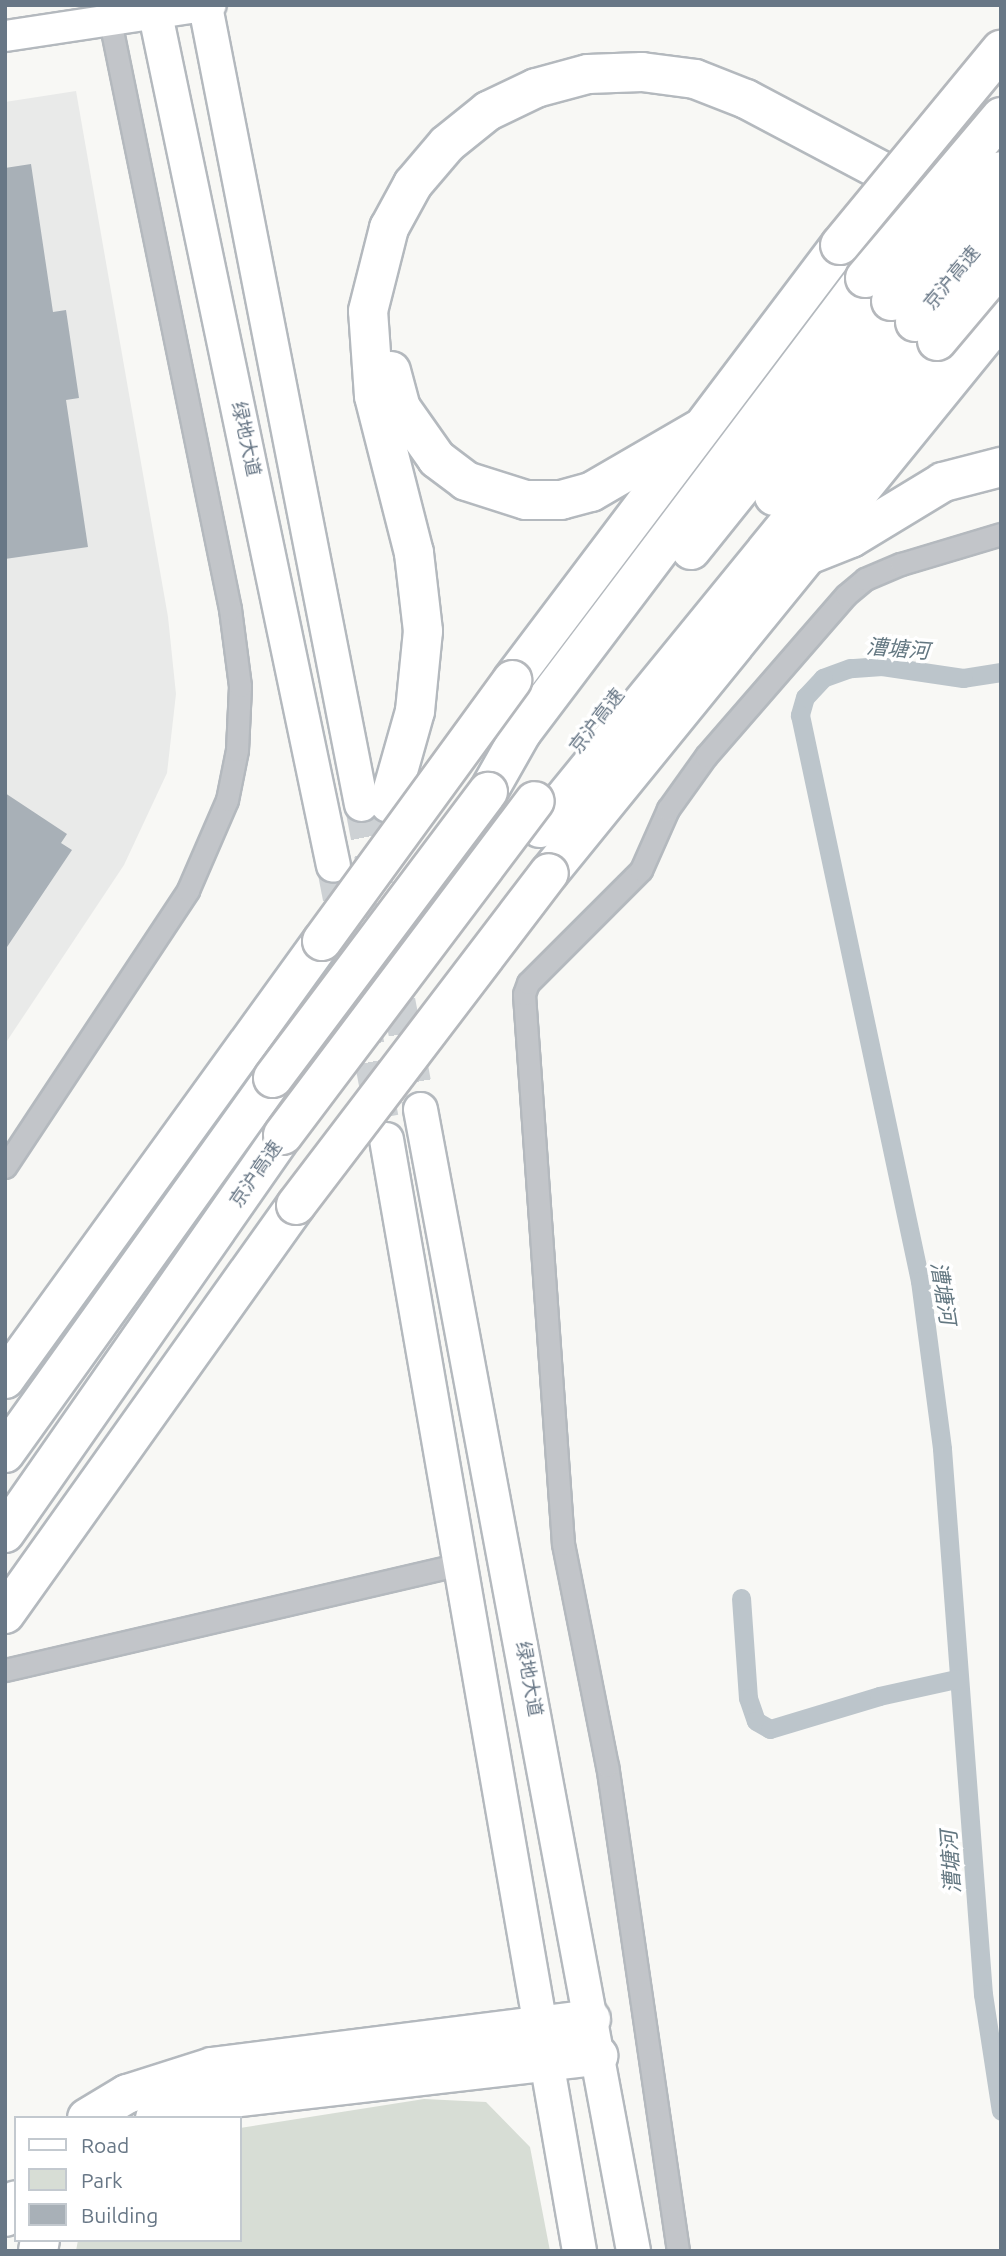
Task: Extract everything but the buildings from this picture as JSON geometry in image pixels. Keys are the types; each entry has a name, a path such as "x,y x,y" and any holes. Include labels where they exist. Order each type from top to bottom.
{"highway":[{"path":"5,1380 261,1022 698,430 840,246 1001,50"},
{"path":"322,941 384,817 415,711 423,643 421,591 374,396 368,311 389,228 412,184 446,144 488,111 536,88 588,74 642,72 695,79 746,99 884,172 1001,246"},
{"path":"698,430 620,478 561,500 526,500 466,481 437,459 416,434 401,408 388,348 391,289 399,260 430,195 460,158 499,129 542,107 589,93 642,91 691,98 739,116 875,188 1001,272"},
{"name":"京沪高速","path":"916,319 1001,117"},
{"name":"京沪高速","path":"5,1453 272,1078 488,792 525,746 916,319 1001,171"},
{"name":"京沪高速","path":"5,1533 214,1237 538,814 732,547 916,319 1001,220"},
{"name":"京沪高速","path":"916,319 1001,265"},
{"path":"5,1614 296,1205 549,873 803,557 916,319 1001,317"},
{"path":"803,557 851,538 943,482 1001,467"},
{"path":"90,2116 127,2094 212,2067 591,2019"},
{"path":"162,2116 228,2098 598,2056"}],"main road":[{"path":"205,6 361,804"},
{"name":"绿地大道","path":"155,14 333,865"},
{"name":"绿地大道","path":"421,1109 633,2251"},
{"path":"386,1139 579,2251"}],"street":[{"path":"5,36 113,13 155,14 211,5"},
{"path":"5,1167 188,890 227,800 237,750 240,686 230,609 113,13"},
{"path":"678,2251 607,1766 563,1544 524,994 528,982 641,870 668,809 706,756 846,595 865,579 901,564 1001,534"},
{"path":"5,1670 458,1565"}],"shaded area":[{"path":"76,91 168,617 176,694 167,773 124,865 5,1044 5,102"}],"green space":[{"path":"424,2099 486,2102 530,2147 550,2251 76,2251 78,2242 242,2242 242,2128"}],"waterway":[{"name":"漕塘河","path":"1001,672 963,678 882,666 850,668 823,678 805,697 800,715 920,1281 942,1449 983,1994 1001,2111"},
{"path":"741,1598 748,1698 756,1721 770,1729 879,1696 956,1679"}],"tunnel":[{"path":"361,804 420,1109"},
{"path":"333,865 382,1117"}]}
